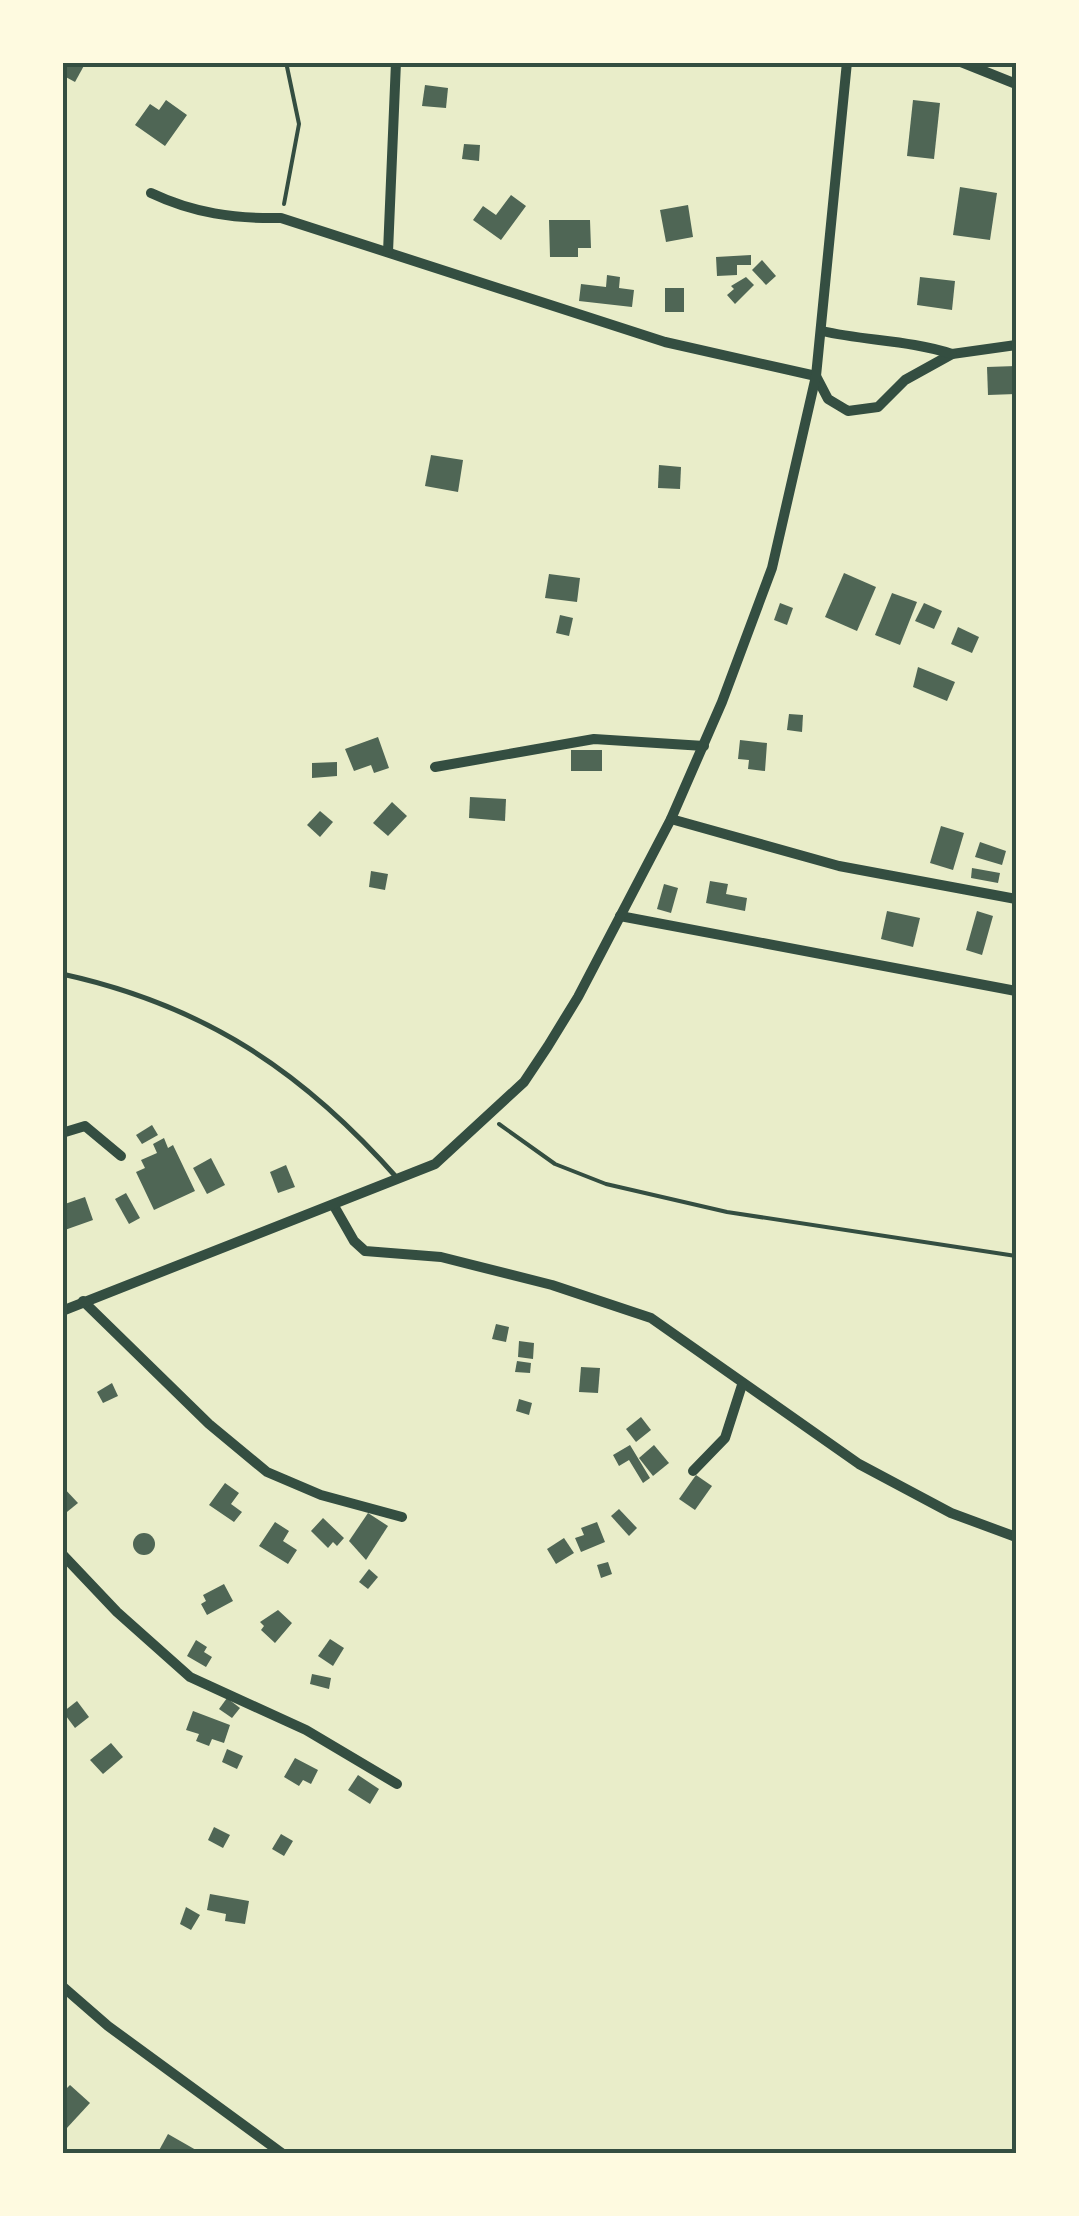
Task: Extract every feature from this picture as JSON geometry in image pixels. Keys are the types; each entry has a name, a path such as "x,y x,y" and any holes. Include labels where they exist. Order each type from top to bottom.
{"street":[{"path":"388,252 396,62"},
{"path":"62,1311 435,1164 489,1117 532,1070 578,997 671,819 704,746 772,568 816,376 847,62"},
{"path":"961,62 1016,84"},
{"path":"151,193 180,207 225,216 281,218 665,342 816,376 828,399 848,411 878,408 905,380 952,354 1016,345"},
{"path":"822,331 858,340 922,344 952,354"},
{"path":"435,768 594,739 704,746"},
{"path":"671,819 839,866 1016,899"},
{"path":"620,916 1016,992"},
{"path":"62,1133 85,1126 121,1156"},
{"path":"334,1206 354,1241 365,1250 440,1257 552,1285 651,1318 860,1464 951,1514 1016,1537"},
{"path":"83,1301 209,1424 266,1472 321,1495 402,1517"},
{"path":"693,1471 725,1438 742,1385"},
{"path":"62,1554 116,1612 190,1677 306,1730 398,1784"},
{"path":"62,1986 108,2026 284,2154"}],"lane":[{"path":"62,974 178,1008 240,1039 352,1127 400,1181"}],"path":[{"path":"281,218 299,124 286,62"},
{"path":"489,1117 556,1164 606,1184 728,1212 1016,1256"}],"building":[{"path":"62,62 86,62 75,82 62,75"},
{"path":"425,85 448,88 446,108 422,106"},
{"path":"166,100 187,115 165,146 135,125 150,104 159,110"},
{"path":"913,100 940,103 934,159 907,156"},
{"path":"464,144 480,145 479,161 462,159"},
{"path":"960,187 997,193 990,240 953,235"},
{"path":"511,195 526,206 501,240 473,220 483,206 496,215"},
{"path":"688,205 693,237 666,242 660,210"},
{"path":"549,220 590,220 591,248 578,248 578,257 550,257"},
{"path":"751,255 751,265 737,265 737,275 717,276 716,257"},
{"path":"762,260 776,276 766,285 752,270"},
{"path":"607,275 620,277 619,288 634,290 632,307 579,301 581,284 606,287"},
{"path":"746,277 754,285 735,304 727,295 734,289 731,286"},
{"path":"920,277 955,281 952,310 917,305"},
{"path":"665,288 684,288 684,312 665,312"},
{"path":"1016,366 1016,394 988,395 987,367"},
{"path":"431,455 463,460 458,492 425,486"},
{"path":"659,465 681,467 680,489 658,488"},
{"path":"844,573 876,587 857,631 825,617"},
{"path":"549,574 580,578 577,602 545,598"},
{"path":"892,593 917,602 900,645 875,635"},
{"path":"780,603 793,608 787,625 774,620"},
{"path":"924,603 942,611 934,629 915,621"},
{"path":"560,615 573,618 569,636 556,633"},
{"path":"958,627 979,637 972,653 951,644"},
{"path":"918,667 955,682 947,701 913,687"},
{"path":"789,714 803,715 802,732 787,730"},
{"path":"378,737 389,768 374,773 371,765 354,771 345,749"},
{"path":"740,740 767,743 765,771 748,769 749,760 738,759"},
{"path":"571,750 602,750 602,771 571,771"},
{"path":"337,762 337,776 312,778 312,763"},
{"path":"470,797 506,799 505,821 469,818"},
{"path":"392,802 407,816 388,836 373,823"},
{"path":"320,811 333,822 320,837 307,825"},
{"path":"941,826 964,833 953,870 930,863"},
{"path":"980,842 1006,851 1002,865 975,857"},
{"path":"972,868 1000,873 998,883 971,878"},
{"path":"371,871 388,874 385,890 369,887"},
{"path":"710,881 728,884 726,894 747,898 745,911 706,903"},
{"path":"664,884 678,888 671,913 657,909"},
{"path":"887,911 920,918 913,947 881,939"},
{"path":"977,911 993,916 982,955 966,950"},
{"path":"152,1125 158,1135 142,1144 136,1135"},
{"path":"164,1138 168,1148 173,1145 195,1191 154,1210 136,1172 145,1168 141,1160 157,1153 153,1144"},
{"path":"211,1158 225,1185 207,1194 193,1168"},
{"path":"286,1165 295,1187 278,1193 270,1172"},
{"path":"126,1193 140,1218 129,1224 115,1199"},
{"path":"85,1197 93,1220 62,1231 62,1205"},
{"path":"496,1324 509,1327 506,1342 492,1339"},
{"path":"519,1341 534,1343 533,1359 518,1357"},
{"path":"517,1361 531,1363 530,1373 515,1372"},
{"path":"581,1367 600,1368 598,1393 579,1392"},
{"path":"112,1383 118,1396 103,1403 97,1392"},
{"path":"519,1399 532,1403 529,1415 516,1411"},
{"path":"641,1417 651,1430 636,1442 626,1429"},
{"path":"630,1445 650,1478 643,1483 629,1460 619,1466 613,1455"},
{"path":"654,1445 669,1463 653,1476 639,1458"},
{"path":"696,1475 712,1486 695,1510 679,1499"},
{"path":"225,1483 239,1493 231,1504 242,1512 234,1522 209,1505"},
{"path":"62,1486 78,1503 62,1516"},
{"path":"619,1509 637,1528 629,1536 611,1516"},
{"path":"368,1513 388,1526 366,1560 349,1541"},
{"path":"323,1518 344,1538 337,1546 333,1542 328,1548 311,1531"},
{"path":"275,1522 289,1531 283,1541 297,1550 288,1564 259,1546"},
{"path":"597,1522 605,1542 581,1552 575,1538 584,1535 581,1528"},
{"path":"144,1533 152,1536 152,1552 144,1555 136,1552 133,1544 136,1536"},
{"path":"564,1538 574,1553 556,1564 547,1549"},
{"path":"608,1562 612,1574 601,1578 597,1565"},
{"path":"369,1569 378,1577 368,1589 359,1582"},
{"path":"224,1584 233,1601 207,1615 201,1604 206,1601 203,1595"},
{"path":"278,1610 292,1623 275,1643 261,1630 264,1626 260,1622"},
{"path":"330,1639 344,1648 333,1666 318,1656"},
{"path":"196,1640 207,1647 204,1652 212,1657 206,1667 187,1656"},
{"path":"312,1674 331,1678 329,1689 310,1684"},
{"path":"227,1698 240,1708 232,1718 219,1709"},
{"path":"77,1701 89,1717 75,1728 63,1712"},
{"path":"193,1711 230,1725 224,1743 212,1739 209,1746 196,1741 199,1734 186,1730"},
{"path":"111,1743 123,1757 103,1774 90,1760"},
{"path":"227,1749 243,1756 237,1769 222,1762"},
{"path":"295,1758 318,1770 311,1784 303,1780 299,1786 284,1777"},
{"path":"358,1775 379,1789 370,1804 348,1790"},
{"path":"214,1827 230,1835 223,1848 208,1840"},
{"path":"281,1834 293,1841 284,1856 272,1849"},
{"path":"210,1894 249,1901 245,1924 225,1921 226,1914 207,1910"},
{"path":"186,1907 200,1915 191,1930 180,1924"},
{"path":"70,2085 90,2103 66,2129 62,2093"},
{"path":"168,2134 203,2154 157,2154"}]}
